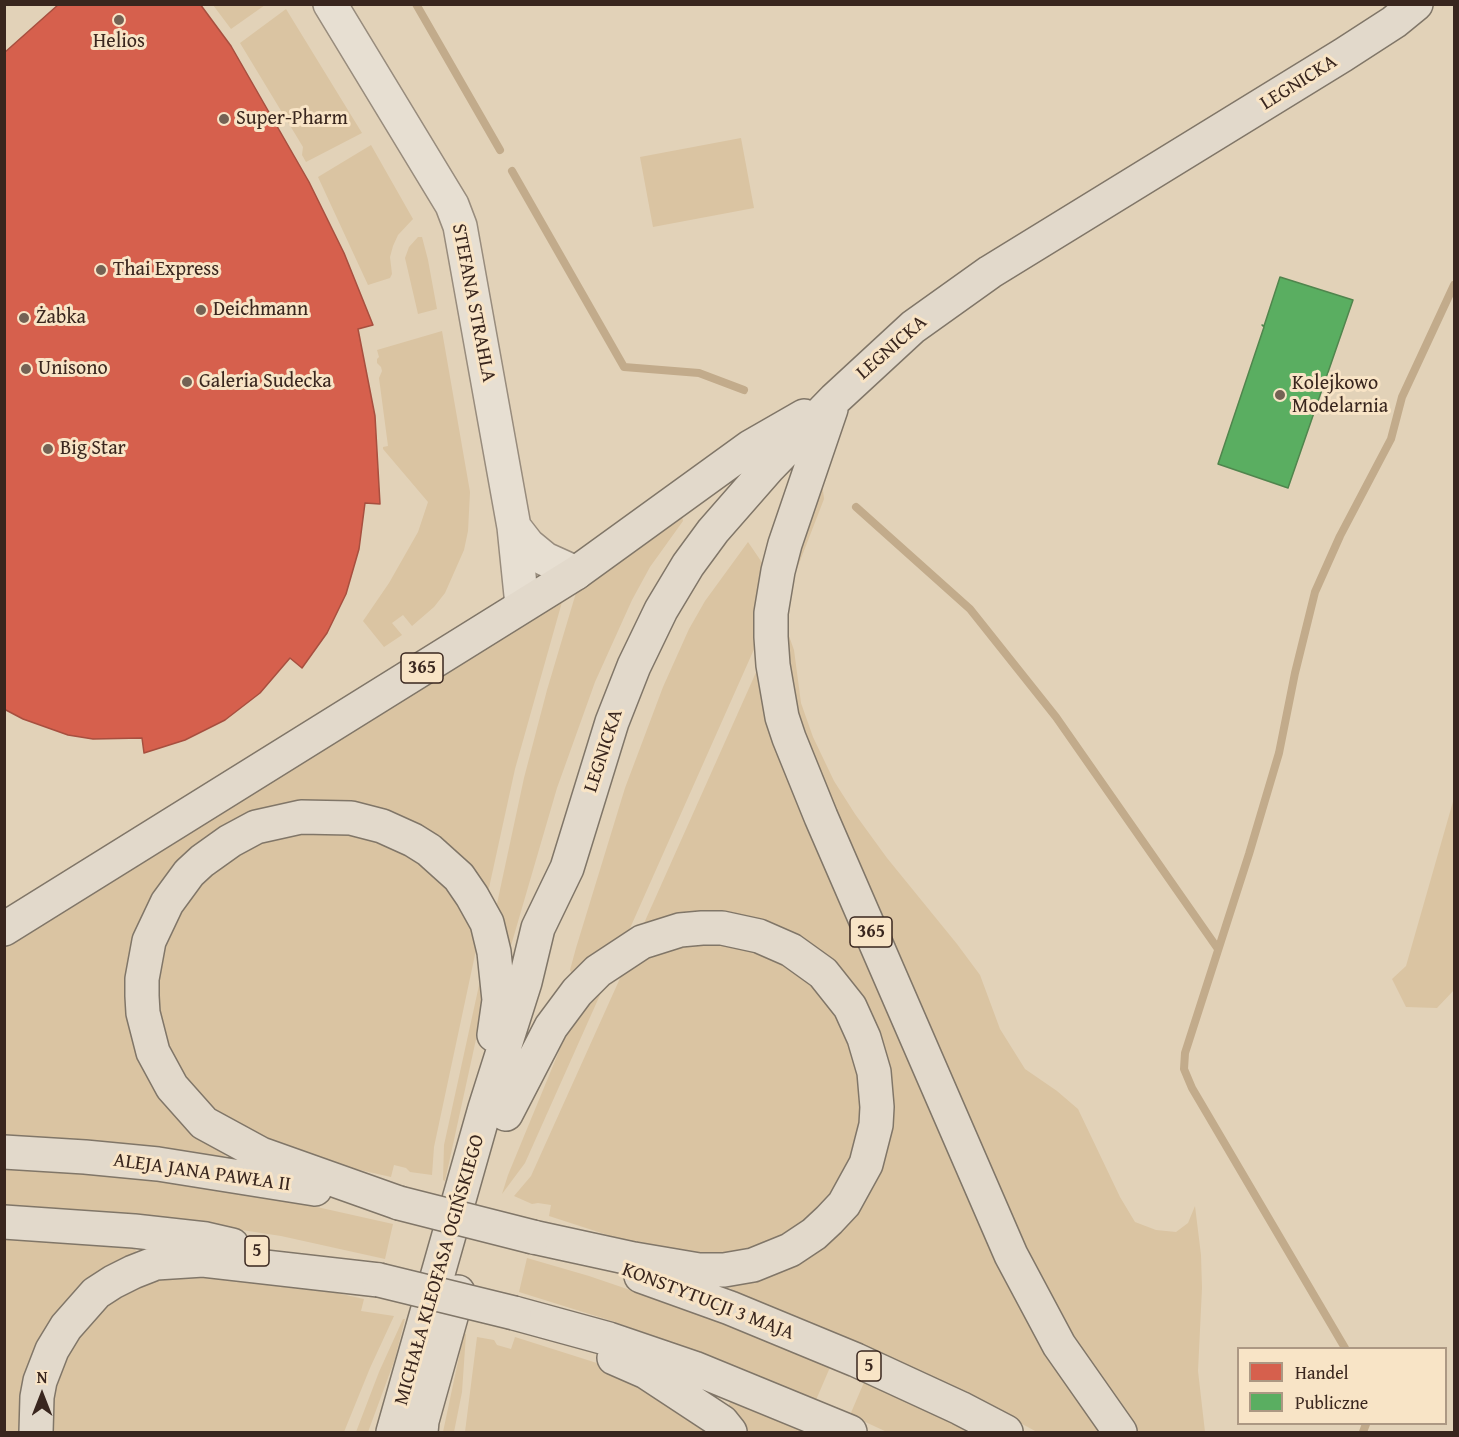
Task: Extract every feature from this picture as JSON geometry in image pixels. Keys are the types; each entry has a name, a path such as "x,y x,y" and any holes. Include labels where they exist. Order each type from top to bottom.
{"main road":[{"name":"LEGNICKA","path":"496,1111 538,928 567,868 612,722 634,666 661,610 688,565 713,531 769,467 835,399 913,327 958,294 1343,55 1394,22 1416,4"},
{"name":"365","path":"4,929 576,573 750,447 835,399"},
{"name":"365","path":"835,399 785,544 771,613 776,688 782,717 804,777 1011,1255 1059,1345 1120,1432"},
{"path":"399,1203 261,1154 243,1145 204,1123 172,1087 148,1034 143,1013 142,979 148,941 156,922 189,873 230,841 266,825 301,817 351,818 382,826 429,850 459,878 487,923 494,952 499,1000 496,1111"},
{"path":"496,1111 577,992 598,971 642,942 680,930 702,928 739,931 776,942 807,960 823,973 850,1007 864,1038 874,1072 876,1125 866,1164 844,1204 814,1234 790,1250 753,1265 724,1270 699,1270 634,1259 533,1237"},
{"name":"MICHAŁA KLEOFASA OGIŃSKIEGO","path":"408,1430 496,1111"},
{"name":"ALEJA JANA PAWŁA II","path":"4,1152 158,1164 399,1203"},
{"name":"KONSTYTUCJI 3 MAJA","path":"399,1203 533,1237 730,1308 846,1356 960,1408 1006,1432"},
{"name":"5","path":"4,1222 89,1227 206,1239 514,1313 609,1339 674,1360 850,1432"},
{"path":"36,1432 40,1381 52,1350 66,1327 96,1293 133,1272 156,1263 203,1260 379,1280"},
{"path":"514,1313 646,1372 722,1422 730,1432"}],"street":[{"name":"STEFANA STRAHLA","path":"330,4 452,205 460,226 514,527 522,605"},
{"path":"514,527 528,545 545,558 576,573"}],"shaded area":[{"path":"213,5 265,5 231,29"},
{"path":"286,9 362,133 306,162 302,155 303,147 240,43"},
{"path":"741,138 754,208 653,227 640,157"},
{"path":"371,145 413,219 398,235 393,246 390,257 392,274 390,278 368,285 318,177"},
{"path":"418,237 422,237 437,309 418,314 405,258 409,247"},
{"path":"442,331 470,492 468,531 464,550 445,593 434,607 412,626 403,615 392,623 402,635 384,647 363,621 389,583 418,532 428,502 383,449 388,446 379,378 382,371 377,363 379,357 377,350"},
{"path":"822,482 824,499 795,574 789,610 789,636 794,650 801,703 813,737 834,781 855,814 980,975 1000,1029 1025,1069 1078,1109 1120,1197 1135,1222 1156,1230 1176,1232 1188,1223 1195,1206 1201,1255 1202,1288 1198,1371 1205,1432 1135,1432 1048,1302 800,734 784,635 789,573"},
{"path":"682,516 683,521 650,567 632,600 595,682 557,788 510,949 495,913 524,778 578,586"},
{"path":"748,542 763,564 759,638 627,935 572,974 570,970 576,948 625,788 663,687 689,629 705,601"},
{"path":"561,596 562,602 515,769 487,897 436,841 252,816 130,977 226,1155 220,1157 81,1140 5,1136 5,943"},
{"path":"758,668 1105,1432 1037,1432 968,1395 862,1345 735,1292 729,1287 729,1284 739,1281 885,1146 830,963 641,930"},
{"path":"1454,798 1454,990 1437,1008 1406,1007 1392,979 1406,966"},
{"path":"303,829 380,837 437,872 479,936 434,1147 432,1175 410,1172 406,1168 394,1165 391,1177 285,1153 221,1122 180,1078 155,1012 161,943 199,881 246,846"},
{"path":"703,940 773,954 829,998 858,1059 864,1123 845,1179 806,1225 736,1257 660,1252 549,1216 551,1205 532,1204 514,1196 531,1176 626,965 643,955"},
{"path":"485,958 487,967 480,1021 445,1181 443,1180 444,1145"},
{"path":"604,986 525,1163 502,1194 571,1022"},
{"path":"4,1169 85,1173 157,1180 299,1203 393,1224 385,1259 281,1236 209,1225 90,1211 5,1205"},
{"path":"5,1237 134,1247 137,1253 106,1271 23,1432 5,1432"},
{"path":"527,1258 589,1276 724,1322 831,1365 816,1400 615,1322 519,1292"},
{"path":"163,1272 309,1287 364,1299 361,1311 394,1316 344,1432 47,1432 58,1369 95,1311"},
{"path":"405,1319 395,1359 368,1432 356,1432 379,1372"},
{"path":"464,1333 466,1334 462,1392 454,1432 443,1432"},
{"path":"477,1337 494,1340 497,1345 511,1349 515,1337 600,1364 716,1432 465,1432"},
{"path":"865,1380 974,1432 887,1432 850,1415"},
{"path":"730,1402 812,1432 744,1432 727,1408"}],"building: Handel":[{"name":"Galeria Sudecka","path":"59,4 200,4 231,46 309,182 344,253 373,325 358,329 375,416 380,504 365,503 359,549 346,594 327,633 302,668 290,658 260,693 225,720 185,740 144,753 142,738 93,739 68,735 23,719 4,709 4,53"}],"building: Publiczne":[{"name":"Kolejkowo Modelarnia","path":"1280,277 1353,300 1288,488 1218,464 1264,327 1262,325 1264,326"}],"waterway":[{"path":"416,4 500,150"},
{"path":"512,171 624,367 699,373 744,390"},
{"path":"1344,1347 1192,1088 1184,1069 1185,1053 1279,753 1295,673 1315,592 1340,536 1391,439 1402,397 1454,285"},
{"path":"856,507 970,609 1056,717 1218,949"},
{"path":"1363,1432 1366,1425"}],"place":[{"name":"Helios","path":"119,20"},
{"name":"Super-Pharm","path":"224,119"},
{"name":"Thai Express","path":"101,270"},
{"name":"Deichmann","path":"201,310"},
{"name":"Żabka","path":"24,318"},
{"name":"Unisono","path":"26,369"},
{"name":"Galeria Sudecka","path":"187,382"},
{"name":"Kolejkowo Modelarnia","path":"1280,395"},
{"name":"Big Star","path":"48,449"}]}
